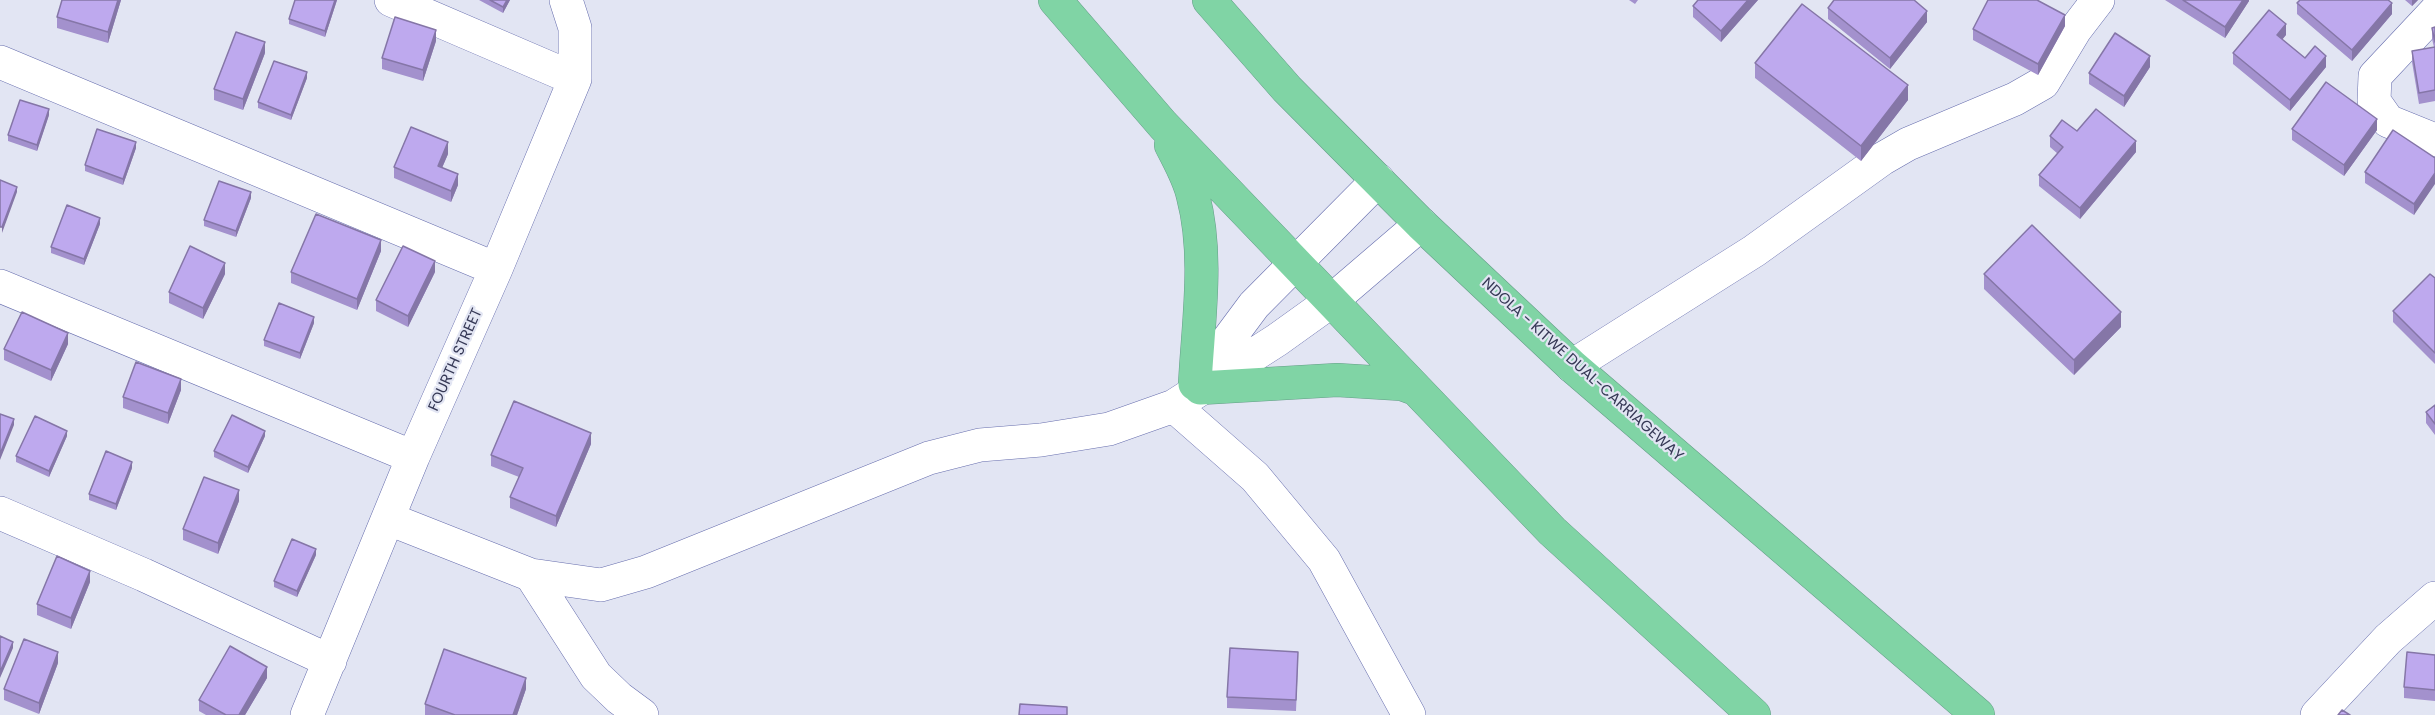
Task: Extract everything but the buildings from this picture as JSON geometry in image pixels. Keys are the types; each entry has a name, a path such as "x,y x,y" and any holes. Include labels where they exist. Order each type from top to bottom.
{"highway":[{"path":"1055,0 1163,125 1295,262 1330,302 1552,531 1755,715"},
{"name":"NDOLA - KITWE DUAL-CARRIAGEWAY","path":"1209,0 1287,89 1421,224 1572,366 1978,715"},
{"path":"1163,125 1193,194 1200,238 1200,301 1188,394 1337,380 1402,384 1413,388"}],"street":[{"path":"391,0 575,79"},
{"name":"FOURTH STREET","path":"307,715 413,457 496,269 575,79 575,28 566,0"},
{"path":"1572,366 1754,251 1882,159 1908,144 2015,99 2043,83 2075,30 2098,0"},
{"path":"2435,12 2375,76 2374,101 2388,121 2435,140"},
{"path":"0,62 496,269"},
{"path":"1188,394 1254,305 1378,180"},
{"path":"389,519 531,574 601,585 646,572 929,458 980,446 1041,440 1109,429 1188,394 1278,340 1330,302 1421,224"},
{"path":"0,286 413,457"},
{"path":"1188,394 1324,560 1409,715"},
{"path":"0,513 144,574 330,661"},
{"path":"531,574 596,676 619,699 642,715"},
{"path":"2317,715 2388,639 2435,598"}]}
